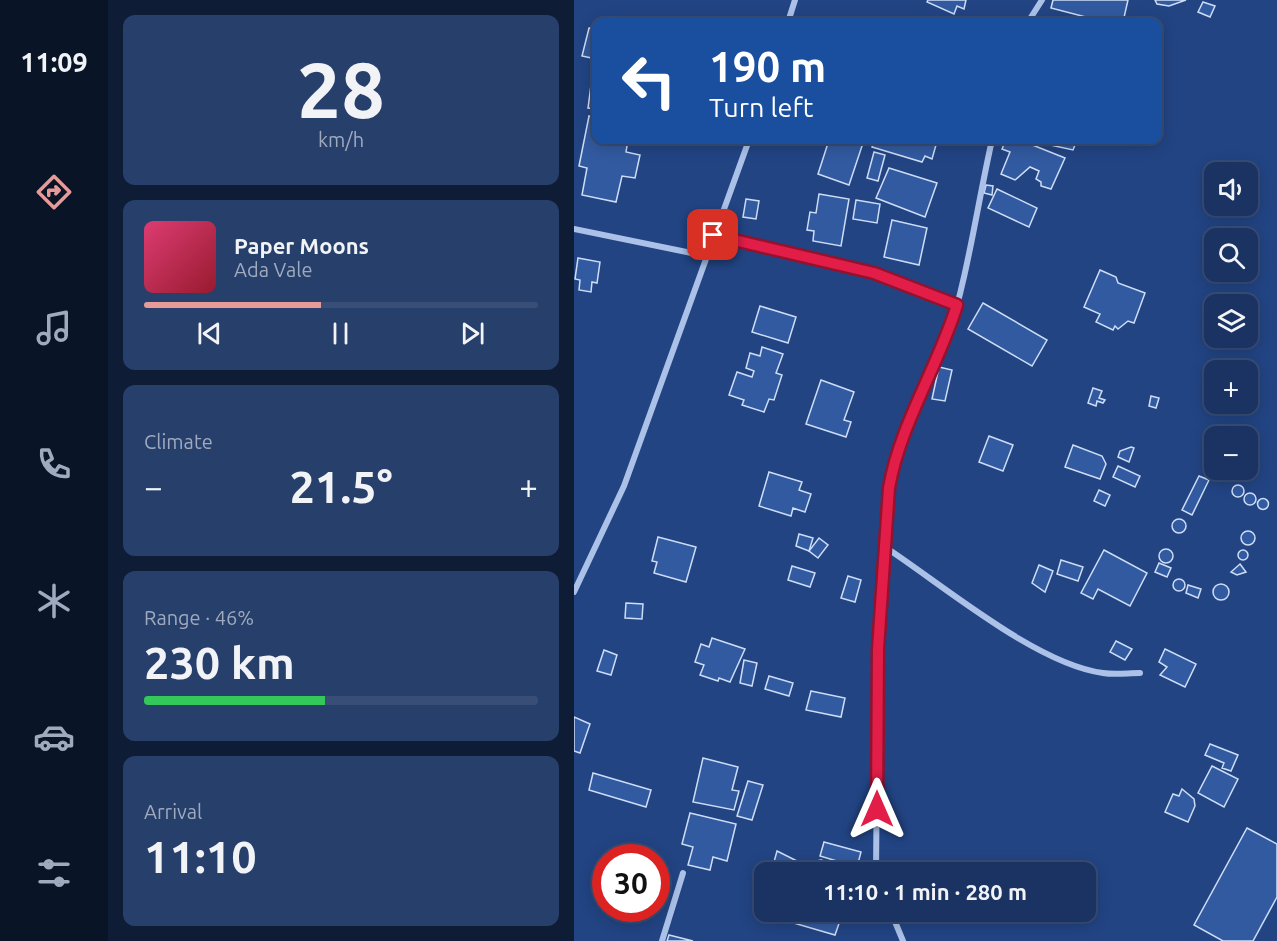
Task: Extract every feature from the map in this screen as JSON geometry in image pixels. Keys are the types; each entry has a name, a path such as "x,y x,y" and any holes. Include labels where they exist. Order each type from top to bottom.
{"street":[{"path":"789,18 795,0"},
{"path":"1031,18 1042,0"},
{"path":"574,592 624,486 747,144"},
{"path":"876,862 878,649 893,463 946,342 957,305 991,144"},
{"path":"574,229 706,256"},
{"path":"713,235 874,273 957,305"},
{"path":"885,548 977,611 1058,658 1102,673 1140,673"},
{"path":"662,941 684,873"},
{"path":"895,922 903,941"}],"building":[{"path":"928,0 966,0 964,9 957,6 954,14 927,2"},
{"path":"1053,0 1128,0 1124,18 1090,18 1051,8"},
{"path":"1155,0 1186,0 1169,6 1157,4"},
{"path":"1203,2 1215,6 1210,17 1198,12"},
{"path":"589,28 592,28 592,58 582,56"},
{"path":"591,85 592,85 592,108 588,108"},
{"path":"589,116 592,117 592,144 627,144 626,152 640,155 635,178 622,176 616,202 582,195 587,168 579,166"},
{"path":"828,144 863,144 849,185 818,174"},
{"path":"873,144 936,145 932,159 925,156 922,162 872,147"},
{"path":"1004,144 1030,144 1065,158 1051,189 1041,186 1041,182 1036,179 1039,171 1030,167 1015,180 1001,174 1010,152 1002,149"},
{"path":"1050,144 1075,144 1073,150"},
{"path":"874,152 885,155 878,181 867,178"},
{"path":"889,168 937,183 925,217 876,198"},
{"path":"986,185 993,186 992,195 984,193"},
{"path":"997,189 1037,208 1029,227 988,208"},
{"path":"819,194 849,199 841,246 813,241 814,231 807,230 810,212 816,213"},
{"path":"746,199 759,201 756,219 743,217"},
{"path":"856,200 880,204 877,223 853,219"},
{"path":"892,220 927,228 919,265 884,257"},
{"path":"578,258 600,262 597,283 592,282 591,292 579,290 580,280 575,279"},
{"path":"1100,270 1116,277 1118,283 1145,293 1134,323 1128,321 1118,329 1115,326 1113,330 1096,322 1100,314 1084,307"},
{"path":"983,303 1047,340 1032,366 968,329"},
{"path":"760,306 796,317 788,343 752,332"},
{"path":"762,347 783,354 776,373 782,375 774,400 769,399 764,412 742,405 744,400 729,395 737,372 752,377 754,371 746,368 750,353 760,356"},
{"path":"939,367 952,370 945,401 932,399"},
{"path":"821,380 854,392 844,420 851,422 846,437 806,424"},
{"path":"1093,388 1102,391 1099,398 1105,400 1103,403 1097,401 1096,406 1088,403"},
{"path":"1151,396 1159,398 1156,408 1149,406"},
{"path":"989,436 1013,445 1003,471 979,462"},
{"path":"1073,445 1102,456 1106,464 1100,479 1065,467"},
{"path":"1134,448 1129,462 1118,457 1120,451"},
{"path":"1118,466 1140,476 1135,487 1113,477"},
{"path":"769,472 802,482 799,490 811,494 805,512 793,508 791,516 759,506"},
{"path":"1199,476 1204,480 1209,480 1192,515 1182,510"},
{"path":"1240,485 1244,491 1240,497 1236,497 1232,489"},
{"path":"1099,490 1110,495 1105,506 1094,501"},
{"path":"1252,493 1256,499 1252,505 1248,505 1244,497"},
{"path":"1263,498 1269,504 1263,510 1257,504"},
{"path":"1176,519 1182,519 1186,526 1182,533 1176,533 1172,529 1172,523"},
{"path":"1248,531 1253,533 1255,538 1253,543 1248,545 1243,543 1241,538 1243,533"},
{"path":"799,534 813,538 809,551 796,546"},
{"path":"658,537 696,547 686,582 654,573 657,562 652,561"},
{"path":"819,538 828,545 818,558 809,551"},
{"path":"1166,549 1171,551 1173,556 1171,561 1166,563 1161,561 1159,556 1161,551"},
{"path":"1104,550 1147,573 1130,606 1098,589 1093,599 1081,593"},
{"path":"1243,550 1247,551 1247,559 1243,560 1239,559 1238,555 1239,551"},
{"path":"1061,560 1083,567 1078,581 1057,574"},
{"path":"1159,563 1171,568 1167,577 1155,572"},
{"path":"1240,564 1246,572 1237,575 1231,572"},
{"path":"1039,565 1053,571 1045,592 1032,583"},
{"path":"792,566 815,573 810,587 788,580"},
{"path":"848,576 861,580 855,602 841,598"},
{"path":"1181,579 1185,585 1181,591 1177,591 1173,583"},
{"path":"1221,584 1229,592 1221,600 1213,592"},
{"path":"1188,585 1201,589 1198,598 1186,593"},
{"path":"626,603 643,604 642,619 625,618"},
{"path":"712,638 745,649 730,682 700,675 704,665 695,662 701,644 709,647"},
{"path":"1116,641 1132,649 1125,660 1110,652"},
{"path":"1165,649 1196,664 1185,687 1160,675 1167,667 1159,662"},
{"path":"604,650 617,655 611,675 597,671"},
{"path":"744,660 757,663 752,686 740,683"},
{"path":"769,676 793,683 789,696 765,689"},
{"path":"811,691 845,698 841,717 806,710"},
{"path":"574,717 590,724 580,753 574,751"},
{"path":"1210,744 1238,755 1231,771 1222,768 1224,763 1205,755"},
{"path":"703,758 738,767 732,790 739,791 734,810 693,802"},
{"path":"1212,766 1238,779 1224,807 1198,793"},
{"path":"593,773 651,790 646,807 589,790"},
{"path":"748,781 763,785 752,820 737,816"},
{"path":"1182,789 1194,799 1195,806 1188,822 1165,812 1173,794 1179,796"},
{"path":"690,813 736,824 727,861 713,857 710,870 688,865 693,847 682,844"},
{"path":"1247,828 1277,844 1277,897 1253,941 1223,941 1194,925"},
{"path":"824,842 861,852 858,862 840,862 820,856"},
{"path":"777,851 799,862 774,862"},
{"path":"790,922 840,922 835,935"},
{"path":"669,935 693,941 667,941"}],"route":[{"path":"713,235 874,273 957,305 946,342 893,463 889,488 878,649 877,809"}]}
